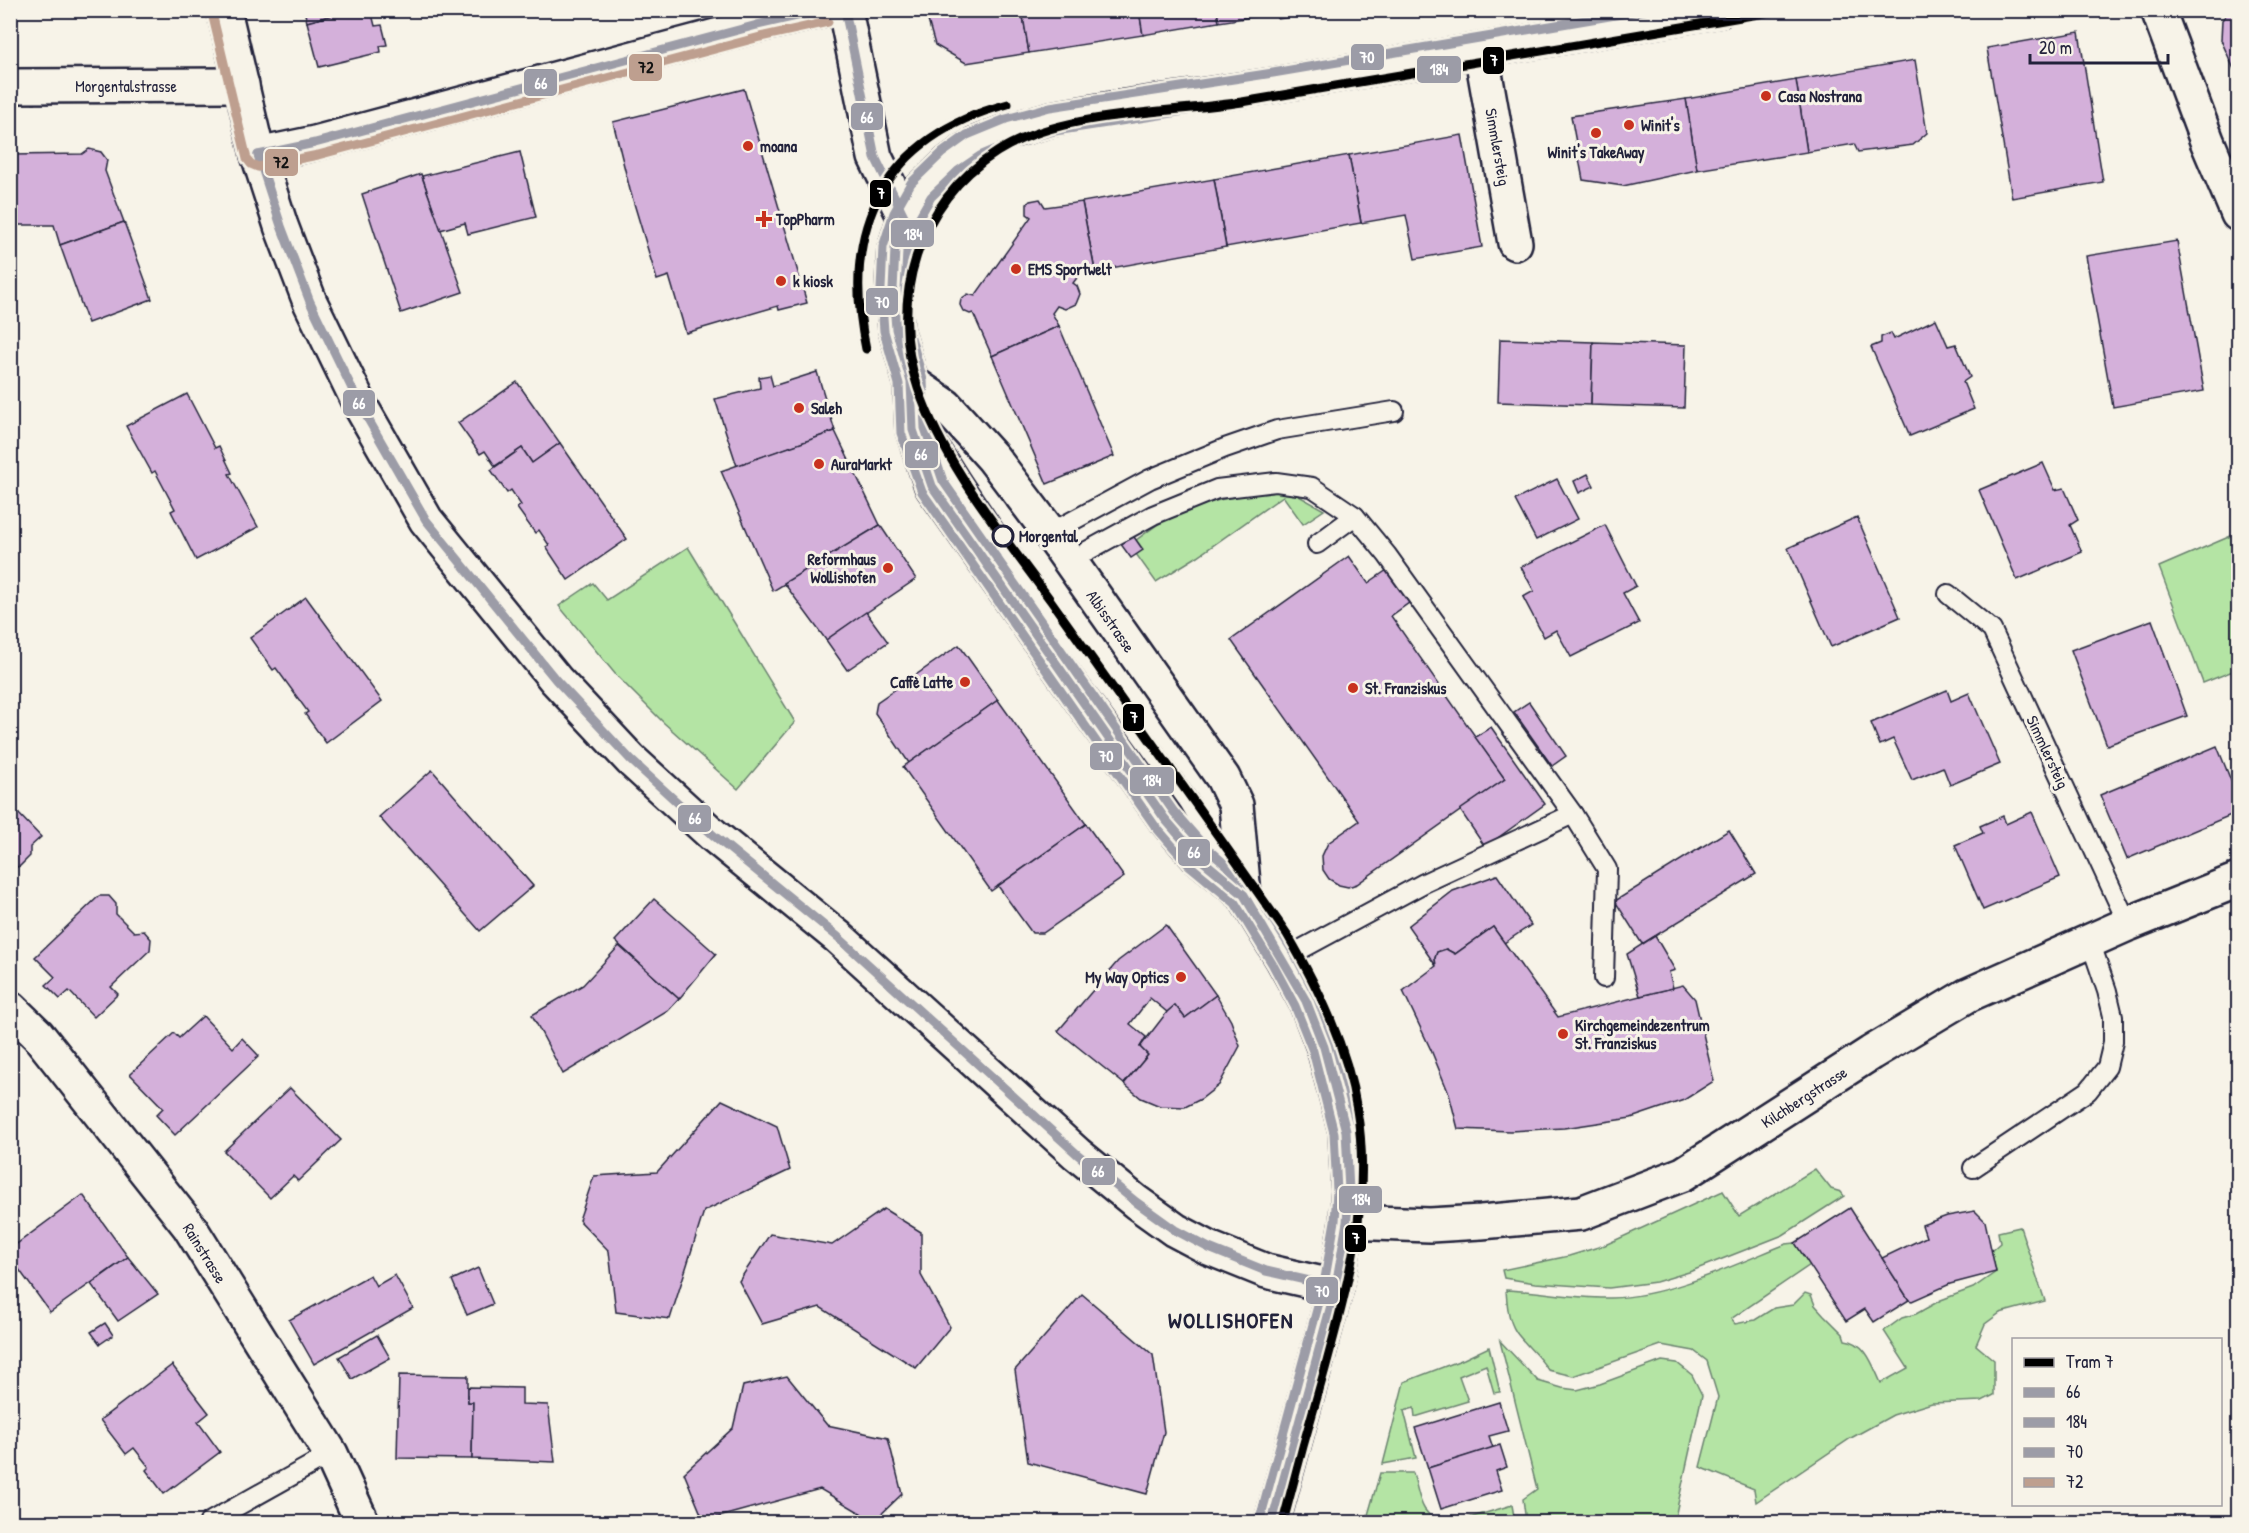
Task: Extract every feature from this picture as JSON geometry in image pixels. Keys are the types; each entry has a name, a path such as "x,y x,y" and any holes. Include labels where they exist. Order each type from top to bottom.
{"street":[{"path":"224,10 258,155 281,226 310,302 360,405 426,520 556,680 623,752 713,835 838,937 1077,1155 1136,1202 1175,1230 1219,1252 1266,1271 1336,1287"},
{"path":"258,155 315,143 825,10"},
{"path":"845,10 875,157 905,218"},
{"name":"Albisstrasse","path":"1272,1522 1336,1287 1347,1222 1349,1191 1347,1143 1337,1091 1324,1047 1306,1000 1244,895 1197,856 1165,819 932,486 913,430 911,382 896,329 893,290 895,249 905,218 921,190 950,162 974,145 1009,131 1052,119 1275,86 1720,10"},
{"path":"2158,10 2207,141 2238,214"},
{"name":"Simmlersteig","path":"1481,51 1515,243"},
{"name":"Morgentalstrasse","path":"10,86 242,86"},
{"name":"Albisstrasse","path":"911,382 946,406 993,458 1050,533 1223,778 1236,805 1244,895"},
{"name":"Kilchbergstrasse","path":"1347,1222 1430,1224 1581,1213 1683,1174 1871,1053 1968,995 2128,924 2238,880"},
{"name":"Rainstrasse","path":"10,1008 38,1035 189,1226 331,1454 362,1522"}],"lane":[{"path":"1050,533 1150,479 1225,448 1277,430 1394,411"},
{"path":"1087,551 1153,515 1218,489 1276,482 1312,487 1355,516 1388,555 1573,814 1607,869 1604,978"},
{"path":"1317,544 1355,516"},
{"name":"Simmlersteig","path":"1948,594 1992,630 2128,924"},
{"path":"1283,959 1424,883 1573,814"},
{"path":"1973,1168 2088,1091 2107,1067 2113,1042 2113,1016 2090,941"},
{"path":"209,1522 331,1454"}],"green space":[{"path":"1290,491 1324,510 1303,524 1283,496 1198,556 1156,582 1136,554 1143,549 1136,540 1160,523 1178,514 1225,499 1257,493"},
{"path":"2238,533 2238,669 2203,683 2159,567"},
{"path":"688,547 795,722 738,789 664,723 616,675 559,606 593,583 607,600"},
{"path":"1815,1169 1831,1189 1841,1192 1844,1196 1783,1235 1689,1272 1656,1282 1609,1288 1535,1283 1504,1278 1502,1270 1569,1256 1605,1245 1723,1191 1739,1216"},
{"path":"2020,1227 2045,1301 2000,1313 1985,1324 1976,1345 1994,1360 1994,1395 1982,1401 1932,1403 1893,1415 1851,1438 1756,1502 1754,1489 1700,1467 1718,1397 1707,1361 1694,1351 1661,1345 1573,1376 1548,1370 1516,1332 1507,1306 1506,1290 1598,1298 1655,1292 1723,1270 1786,1244 1795,1243 1810,1265 1731,1319 1735,1324 1755,1320 1774,1308 1793,1305 1805,1293 1811,1295 1815,1305 1843,1334 1845,1340 1864,1350 1881,1383 1908,1368 1884,1331 1902,1318 1973,1288 1996,1272 1991,1251 2000,1243 1998,1232"},
{"path":"1500,1341 1538,1381 1562,1388 1577,1390 1600,1384 1662,1361 1677,1363 1692,1375 1702,1395 1674,1522 1526,1522 1523,1499 1537,1489"},
{"path":"1489,1347 1500,1392 1494,1393 1486,1365 1459,1376 1468,1401 1415,1417 1414,1408 1404,1411 1416,1458 1383,1464 1404,1382"},
{"path":"1380,1473 1413,1473 1419,1498 1426,1511 1437,1520 1446,1522 1366,1522"},
{"path":"1512,1505 1515,1522 1470,1522 1469,1518"}],"building":[{"path":"304,10 352,10 307,22"},
{"path":"352,10 371,10 375,26 382,25 387,45 380,46 381,52 319,67 307,22"},
{"path":"925,10 1022,10 1029,53 966,63 935,45"},
{"path":"1022,10 1139,10 1143,35 1029,53"},
{"path":"1139,10 1217,10 1219,22 1143,35"},
{"path":"1217,10 1297,10 1298,16 1278,19 1277,13 1219,22"},
{"path":"2230,10 2238,10 2238,78 2221,40 2222,20"},
{"path":"2079,32 2103,182 2012,198 1987,48"},
{"path":"1915,60 1927,133 1913,145 1858,152 1854,144 1807,152 1796,80"},
{"path":"1796,80 1807,152 1697,170 1686,99"},
{"path":"744,89 807,303 779,310 778,306 686,333 669,276 657,280 630,190 613,122"},
{"path":"1686,99 1697,170 1623,186 1583,180 1571,116"},
{"path":"1462,135 1482,247 1415,259 1406,215 1361,223 1349,155"},
{"path":"89,149 101,152 107,160 105,171 124,222 60,245 54,225 10,225 10,155 82,154"},
{"path":"520,152 536,217 468,234 465,223 440,230 422,176"},
{"path":"1349,155 1361,223 1226,247 1214,179"},
{"path":"421,174 463,292 401,313 362,194"},
{"path":"1214,179 1226,247 1095,271 1082,202"},
{"path":"1040,199 1045,207 1082,202 1095,271 1079,275 1073,283 1080,294 1076,304 1065,309 1057,306 1052,313 1059,326 992,356 973,313 963,311 960,305 961,299 968,294 975,296 1031,217 1027,214 1027,204"},
{"path":"124,222 152,299 88,323 60,245"},
{"path":"2177,241 2204,391 2113,407 2086,256"},
{"path":"1936,319 1948,346 1956,344 1970,377 1963,382 1974,409 1910,436 1871,347 1881,343 1881,337 1891,333 1894,339"},
{"path":"1059,326 1114,456 1047,484 992,356"},
{"path":"1500,339 1593,342 1591,405 1498,402"},
{"path":"1593,342 1686,345 1684,408 1591,405"},
{"path":"817,372 835,431 737,466 715,399 760,388 759,377 770,375 773,386"},
{"path":"517,382 560,443 532,463 522,448 495,466 485,451 480,454 458,423"},
{"path":"187,394 215,448 219,446 232,473 229,474 258,527 196,560 171,511 175,509 155,471 152,473 126,426"},
{"path":"835,431 880,525 773,591 721,471"},
{"path":"560,443 627,539 568,580 546,547 549,545 539,530 535,533 517,508 521,505 511,490 507,493 491,470 522,448 532,463"},
{"path":"2043,463 2055,490 2064,488 2078,520 2070,525 2082,552 2017,580 1979,490"},
{"path":"1588,474 1594,486 1579,493 1574,481"},
{"path":"1557,479 1578,519 1536,540 1515,500"},
{"path":"1857,517 1900,617 1831,647 1788,548"},
{"path":"880,525 916,579 826,640 784,583"},
{"path":"1605,525 1636,586 1623,593 1639,623 1571,657 1556,630 1544,637 1523,597 1534,591 1521,567"},
{"name":"Morgental","path":"1132,534 1143,550 1131,558 1120,543"},
{"name":"St. Franziskus","path":"1349,556 1368,583 1390,568 1413,600 1391,616 1505,779 1357,884 1348,887 1329,879 1323,870 1322,856 1328,843 1359,821 1231,640"},
{"path":"306,597 382,701 326,743 305,714 308,712 276,668 273,670 250,638"},
{"path":"866,612 888,642 847,670 826,640"},
{"path":"2152,620 2187,716 2107,745 2071,650"},
{"path":"959,645 998,700 909,763 875,713 877,702"},
{"path":"1947,690 1951,701 1969,693 2000,764 1950,785 1943,767 1912,780 1893,739 1880,745 1871,723"},
{"path":"998,700 1086,824 991,891 903,767"},
{"path":"1529,702 1566,756 1552,766 1514,712"},
{"path":"1491,727 1545,804 1485,847 1460,810 1505,779 1475,737"},
{"path":"2217,746 2238,798 2238,812 2127,859 2100,795"},
{"path":"432,770 533,886 480,931 379,817"},
{"path":"16,811 41,837 30,847 30,856 20,866 10,869 10,816"},
{"path":"2032,812 2060,877 1983,910 1955,845 1983,833 1980,826 2003,816 2006,824"},
{"path":"1086,824 1124,877 1043,933 1032,933 998,886"},
{"path":"1729,830 1756,874 1642,944 1615,901"},
{"path":"1497,875 1531,925 1504,943 1493,927 1455,954 1446,949 1437,952 1436,966 1408,926 1453,891"},
{"path":"99,896 109,896 116,904 116,914 134,932 144,931 151,939 150,950 111,987 118,994 94,1017 69,991 60,999 46,985 55,977 35,957"},
{"path":"654,899 716,954 679,999 615,941"},
{"path":"1166,925 1216,995 1185,1018 1175,1005 1167,1012 1150,998 1130,1024 1146,1037 1140,1047 1148,1055 1124,1084 1058,1031 1118,961"},
{"name":"Kirchgemeindezentrum St. Franziskus","path":"1493,927 1558,1017 1683,985 1695,999 1714,1081 1684,1100 1631,1118 1564,1128 1510,1131 1458,1129 1449,1094 1403,991 1436,966 1437,952 1446,949 1455,954"},
{"path":"1655,936 1675,970 1669,972 1673,988 1640,996 1627,954"},
{"path":"619,946 679,999 668,1011 563,1074 532,1015 583,985"},
{"path":"1216,995 1231,1021 1240,1046 1219,1085 1201,1099 1185,1107 1160,1106 1141,1098 1124,1084 1148,1055 1140,1047 1167,1012 1175,1005 1185,1018"},
{"path":"203,1016 233,1048 242,1038 259,1056 175,1135 156,1115 163,1108 130,1074 174,1033 179,1038"},
{"path":"290,1088 341,1140 298,1181 293,1176 270,1198 224,1151"},
{"path":"722,1100 777,1126 790,1170 704,1211 670,1319 616,1312 609,1251 579,1220 594,1176 657,1172"},
{"path":"83,1195 128,1257 50,1312 10,1257 10,1249"},
{"path":"1850,1208 1909,1300 1874,1322 1865,1309 1846,1321 1795,1243"},
{"path":"884,1209 921,1232 921,1275 950,1327 916,1368 820,1307 762,1324 739,1281 770,1234 832,1245"},
{"path":"1975,1211 1985,1221 1996,1272 1950,1284 1912,1301 1909,1300 1882,1258 1926,1237 1922,1225 1947,1216"},
{"path":"128,1257 158,1294 118,1321 91,1284"},
{"path":"478,1268 493,1304 467,1315 452,1280"},
{"path":"370,1275 376,1286 395,1275 413,1308 314,1364 289,1320"},
{"path":"1082,1294 1153,1355 1164,1432 1147,1494 1028,1462 1015,1370"},
{"path":"105,1323 113,1335 100,1344 91,1332"},
{"path":"377,1335 390,1358 352,1379 339,1357"},
{"path":"172,1365 209,1413 198,1422 220,1452 164,1494 146,1470 149,1467 134,1448 126,1454 100,1420"},
{"path":"399,1375 468,1376 468,1402 473,1402 472,1459 397,1458"},
{"path":"787,1376 827,1425 888,1438 902,1494 874,1521 820,1489 704,1521 684,1473 733,1428 743,1386"},
{"path":"468,1387 522,1388 522,1404 548,1405 555,1462 472,1459 473,1402 468,1402"},
{"path":"1499,1402 1508,1431 1489,1436 1493,1448 1428,1468 1415,1428"},
{"path":"1500,1445 1507,1467 1496,1471 1502,1490 1441,1509 1428,1468"}],"tram line":[{"name":"7","path":"1283,1522 1334,1337 1349,1273 1360,1208 1361,1143 1357,1110 1346,1063 1321,997 1287,934 976,499 943,445 918,388 910,355 907,321 909,288 917,256 929,225 947,197 970,173 997,152 1023,138 1052,128 1116,116 1242,102 1782,10"},
{"name":"7","path":"866,349 860,305 860,264 867,227 881,193 902,164 930,139 965,119 1008,104"}],"transit line":[{"name":"66","path":"258,155 315,143 757,25 823,10"},
{"name":"66","path":"845,10 875,157 905,218"},
{"name":"70","path":"1260,1519 1324,1284 1335,1221 1337,1191 1334,1133 1313,1051 1295,1006 1235,903 1189,865 1155,826 922,492 901,433 899,384 884,331 881,289 883,247 894,213 911,183 942,153 967,135 1006,119 1050,107 1273,73 1645,10"},
{"name":"72","path":"212,13 247,159 258,167 318,155 760,37 828,22"},
{"name":"184","path":"1284,1522 1348,1289 1359,1224 1361,1192 1358,1129 1335,1043 1317,997 1294,953 1253,888 1205,847 1174,812 943,481 925,428 923,380 908,327 905,290 907,251 916,223 931,197 958,171 980,156 1013,142 1055,131 1277,97 1722,22"},
{"name":"66","path":"258,155 281,226 310,302 360,405 426,520 556,680 631,760 713,835 838,937 1077,1154 1136,1202 1175,1230 1209,1248 1266,1271 1336,1287"},
{"name":"66","path":"905,218 895,249 893,290 896,329 911,382 913,430 932,486 1165,819 1197,856 1244,895 1306,1001 1324,1047 1346,1131 1349,1191 1347,1222 1336,1287 1272,1522"}],"place":[{"name":"Casa Nostrana","path":"1766,96"},
{"name":"Winit's","path":"1629,125"},
{"name":"Winit's TakeAway","path":"1596,133"},
{"name":"moana","path":"748,146"},
{"name":"TopPharm","path":"764,219"},
{"name":"EMS Sportwelt","path":"1016,269"},
{"name":"k kiosk","path":"781,281"},
{"name":"Saleh","path":"799,408"},
{"name":"AuraMarkt","path":"819,464"},
{"name":"Morgental","path":"1003,536"},
{"name":"Reformhaus Wollishofen","path":"888,568"},
{"name":"Caffè Latte","path":"965,682"},
{"name":"St. Franziskus","path":"1353,688"},
{"name":"My Way Optics","path":"1181,977"},
{"name":"Kirchgemeindezentrum St. Franziskus","path":"1563,1034"}],"district":[{"name":"WOLLISHOFEN","path":"1231,1320"}]}
